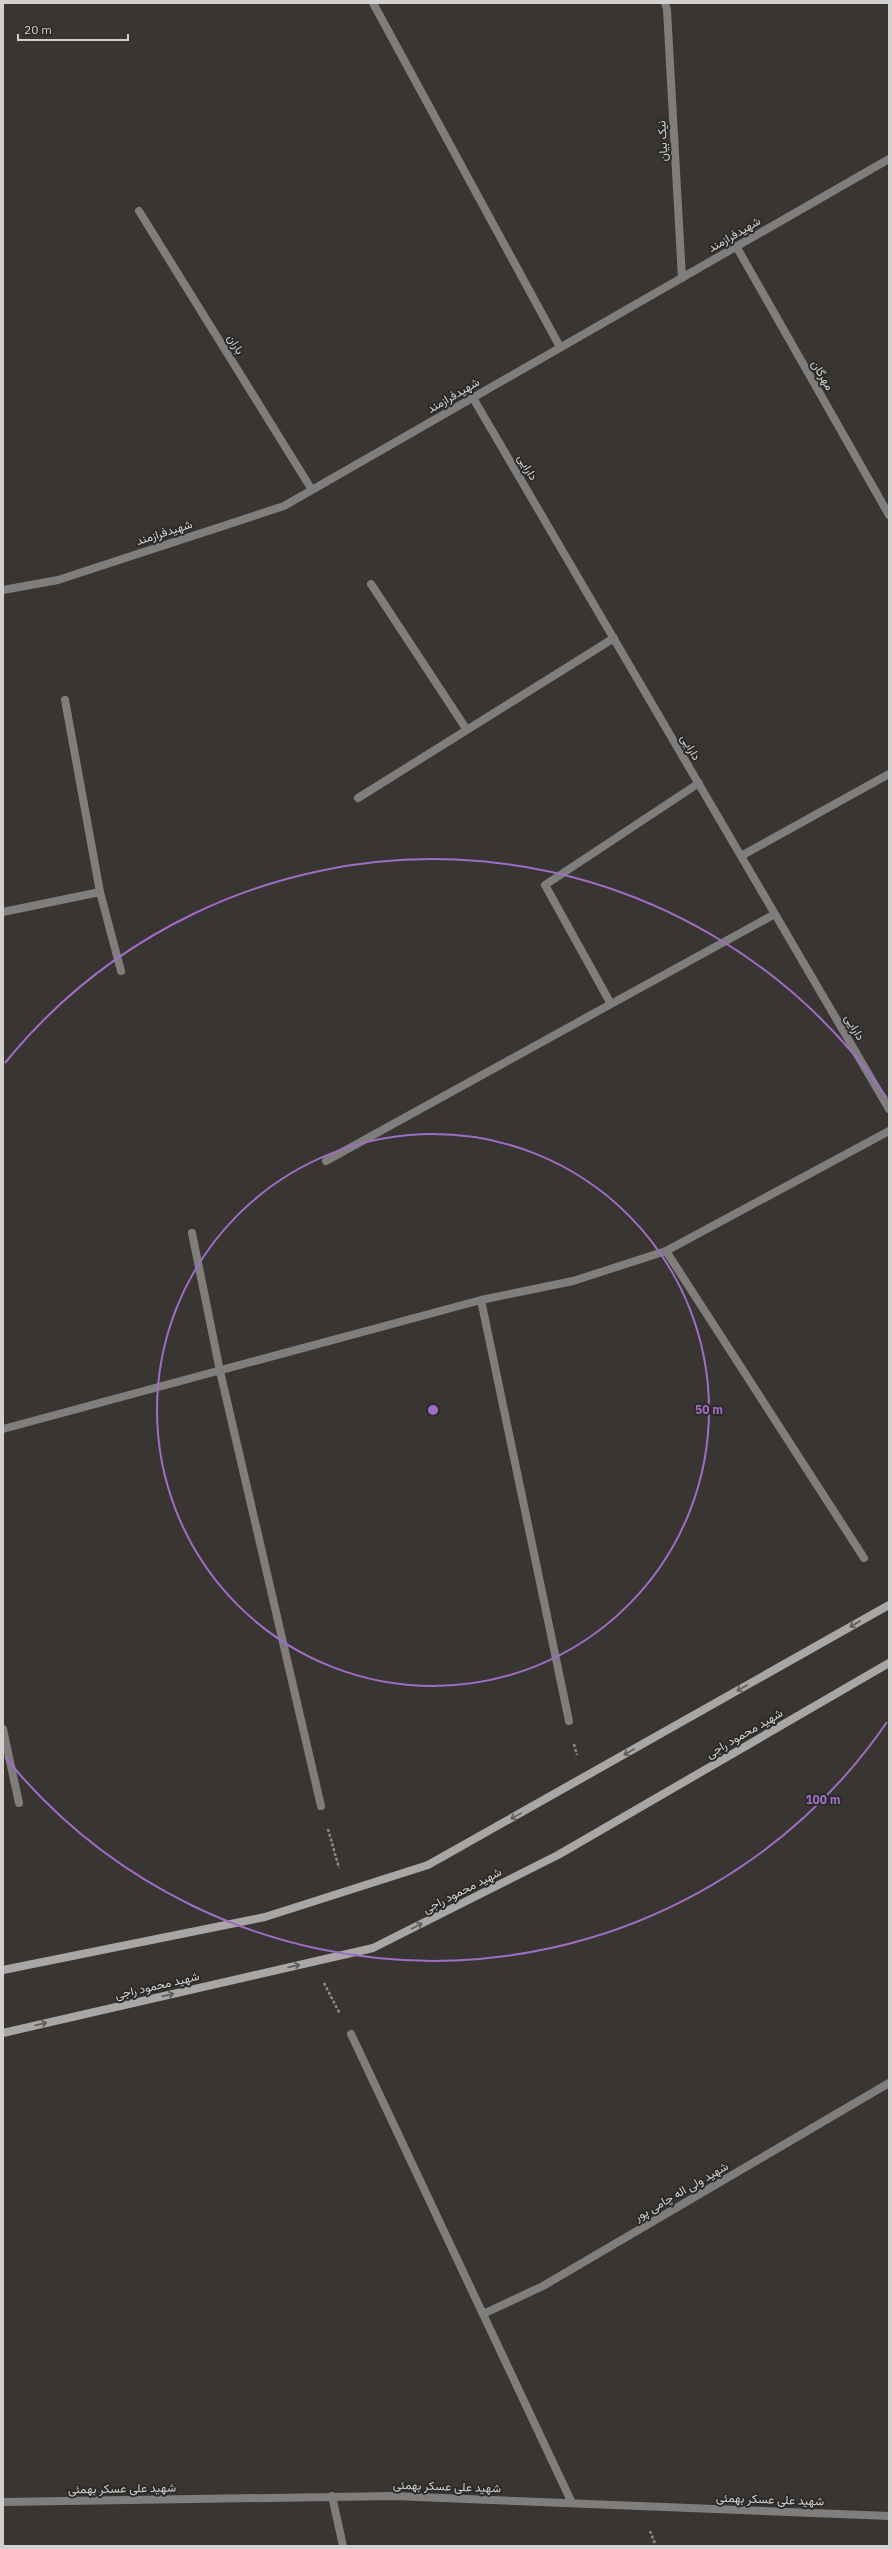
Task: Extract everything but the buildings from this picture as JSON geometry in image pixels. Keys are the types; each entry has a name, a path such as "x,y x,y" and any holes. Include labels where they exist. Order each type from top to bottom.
{"street":[{"path":"373,3 560,347"},
{"name":"نیک بیان","path":"665,3 668,10 682,278"},
{"name":"شهیدفرازمند","path":"3,590 58,580 284,506 889,158"},
{"name":"باران","path":"139,211 312,490"},
{"name":"مهرگان","path":"736,246 889,515"},
{"name":"دارایی","path":"473,398 889,1109"},
{"path":"371,584 467,730"},
{"path":"358,798 614,638"},
{"path":"64,700 100,892 121,971"},
{"path":"741,856 889,774"},
{"path":"611,1004 545,885 699,783"},
{"path":"3,912 100,892"},
{"path":"326,1161 775,914"},
{"path":"3,1429 481,1300 573,1280 666,1251 889,1131"},
{"path":"192,1233 220,1371 321,1806"},
{"path":"666,1251 864,1558"},
{"path":"481,1300 569,1721"},
{"path":"3,1970 265,1917 428,1865 889,1605"},
{"name":"شهید محمود راجی","path":"3,2032 373,1948 558,1855 889,1663"},
{"path":"3,1730 19,1803"},
{"path":"352,2034 572,2503"},
{"name":"شهید ولی اله چامی پور","path":"483,2314 543,2286 889,2083"},
{"path":"332,2496 343,2546"},
{"name":"شهید علی عسکر بهمئی","path":"3,2502 393,2496 889,2516"}],"path":[{"path":"569,1721 582,1779"},
{"path":"321,1806 346,1892"},
{"path":"312,1962 352,2034"}]}
